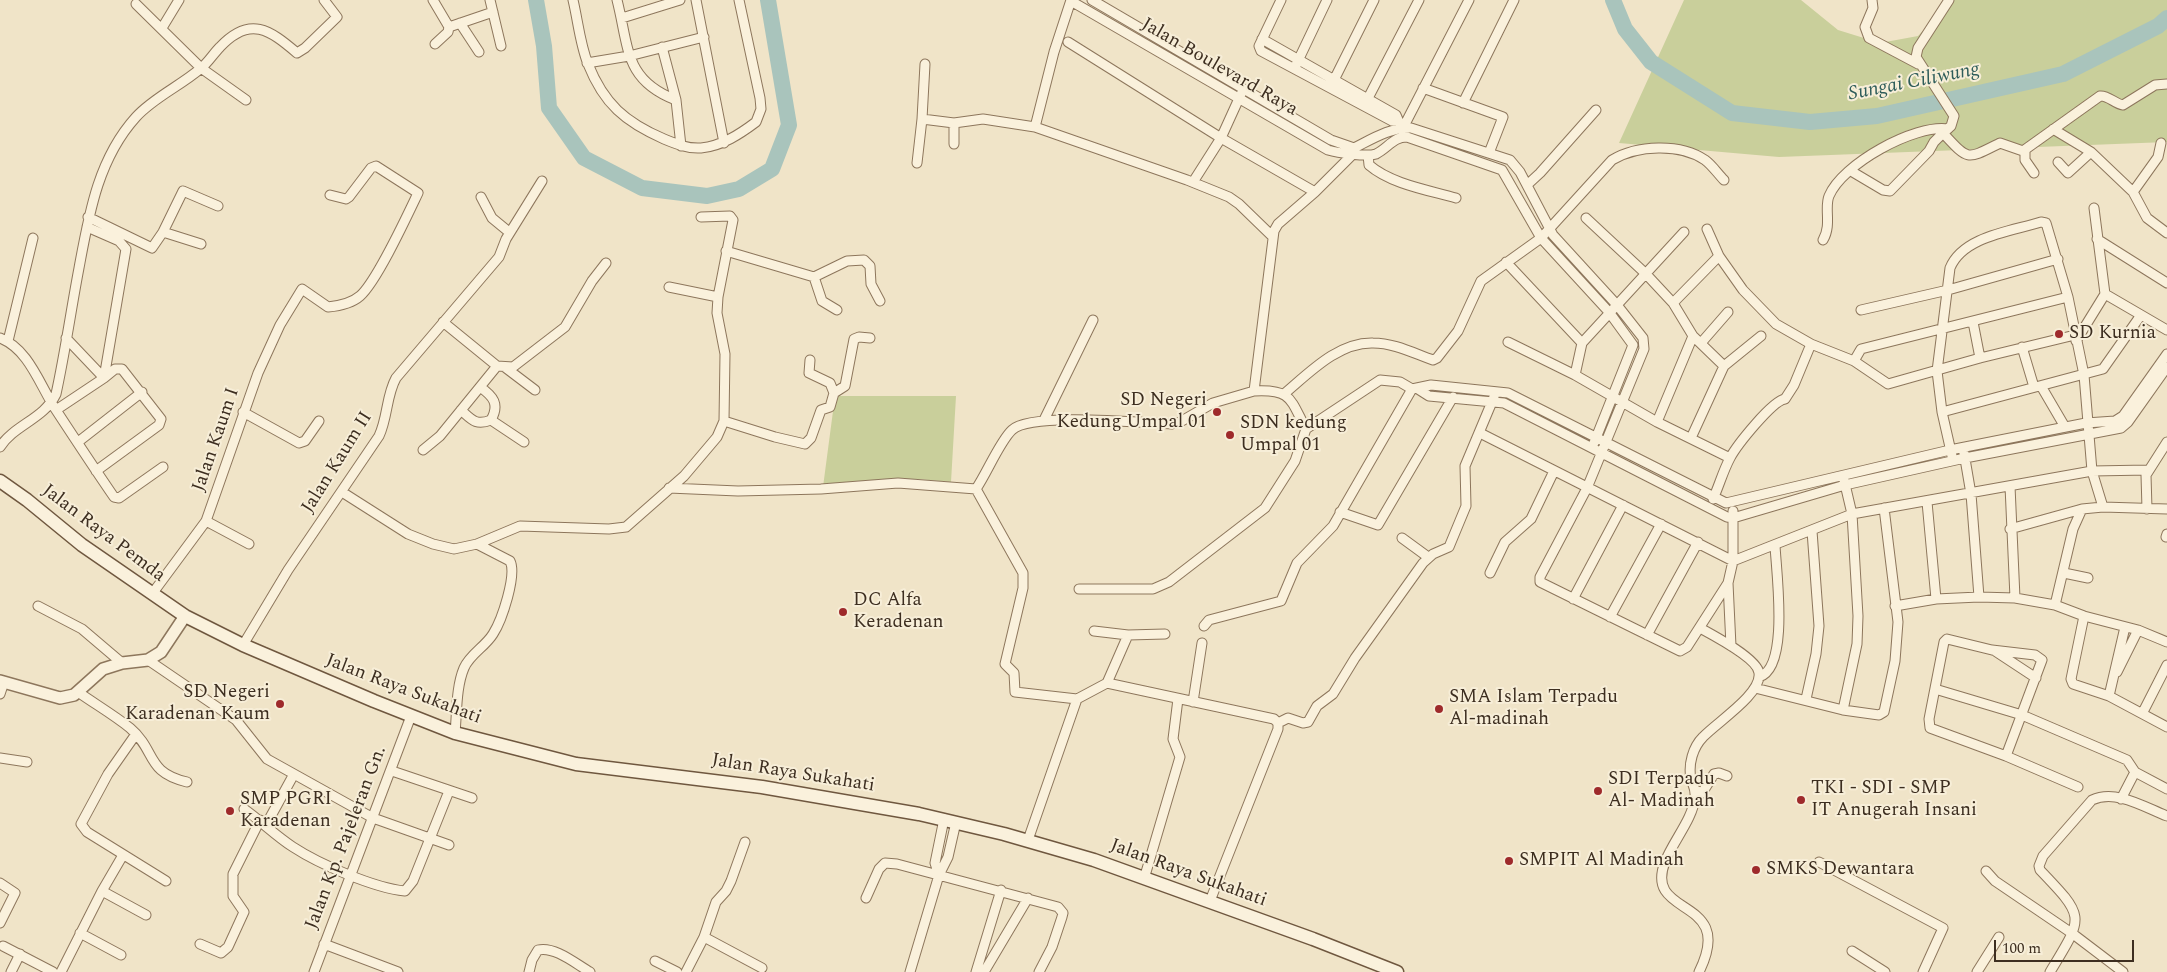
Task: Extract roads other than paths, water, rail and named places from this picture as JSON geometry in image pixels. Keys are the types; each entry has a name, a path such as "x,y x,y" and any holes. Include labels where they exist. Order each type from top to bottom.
{"main road":[{"name":"Jalan Raya Pemda","path":"0,481 27,500 82,545 185,616"},
{"name":"Jalan Raya Sukahati","path":"185,616 243,645 455,733 576,764 762,787 950,820 1028,840 1094,860 1210,901 1397,972"}],"street":[{"path":"162,28 178,0"},
{"path":"53,407 86,227 94,195 110,154 131,122 146,108 201,68 229,38 261,28 272,32 297,53 305,48 337,17 324,0"},
{"path":"435,0 449,27 448,32 435,44"},
{"path":"490,0 501,46"},
{"path":"573,0 588,63 608,102 621,115 642,129 681,146 701,148 724,143 756,122 761,109 739,0"},
{"path":"617,0 629,56 649,87 657,93 676,100"},
{"path":"622,18 680,0"},
{"path":"696,0 724,143"},
{"path":"1035,127 1054,52 1071,0"},
{"name":"Jalan Boulevard Raya","path":"1071,0 1328,150 1338,153 1354,151"},
{"name":"Jalan Boulevard Raya","path":"1092,0 1243,89 1354,151"},
{"path":"1281,0 1259,46 1261,51 1330,88 1396,115 1407,138"},
{"path":"1294,69 1328,0"},
{"path":"1330,88 1374,0"},
{"path":"1366,103 1419,0"},
{"path":"1254,391 1272,236 1278,224 1315,192 1354,151 1400,124 1423,88 1470,0"},
{"path":"1462,103 1514,0"},
{"path":"1851,171 1883,190 1890,191 1930,151 1934,142 1955,120 1940,92 1918,64 1869,38 1865,28 1873,8 1872,0"},
{"path":"1918,64 1916,52 1949,0"},
{"path":"136,4 201,68 246,100"},
{"path":"449,27 493,12"},
{"path":"460,23 479,52"},
{"path":"588,63 629,56 704,37"},
{"path":"1262,39 1334,79 1366,103"},
{"path":"1068,42 1221,138 1315,192"},
{"path":"662,47 676,100 681,146"},
{"path":"916,162 922,119 925,64"},
{"path":"1823,240 1827,234 1829,196 1851,171 1866,158 1911,134 1929,128 1946,131 1962,153 1970,156 2000,143 2019,152 2025,150 2100,96 2123,105 2155,85 2167,84"},
{"path":"1423,88 1503,118 1480,162"},
{"path":"1193,182 1221,138 1243,89"},
{"path":"1526,185 1540,173 1596,110"},
{"path":"922,119 954,123 983,119 1035,127 1193,182 1240,204 1272,236"},
{"path":"954,123 954,144"},
{"path":"1400,124 1506,158 1518,169 1550,229 1617,305 1643,338 1644,345 1622,402 1600,440"},
{"path":"2054,129 2091,152 2132,192 2140,204 2142,213 2165,228"},
{"path":"1354,151 1368,155 1376,154 1400,137 1497,166 1507,176 1541,238 1610,312 1633,345 1613,397 1596,450 1587,488 1540,577 1542,584 1680,651 1687,648 1728,583"},
{"path":"2132,192 2158,157 2161,143"},
{"path":"1284,394 1333,354 1372,342 1435,359 1458,331 1481,281 1541,238 1612,160 1624,153 1639,149 1690,152 1707,161 1724,180"},
{"path":"2025,150 2025,160 2034,173"},
{"path":"2058,162 2068,173 2091,152"},
{"path":"1368,155 1369,165 1375,170 1397,180 1456,198"},
{"name":"Jalan Kaum I","path":"152,594 206,521 243,412 269,346 302,288 328,307 338,306 360,296 374,277 418,193 376,166 371,168 346,199 330,195"},
{"path":"1507,176 1518,169"},
{"name":"Jalan Kaum II","path":"243,645 288,570 342,492 383,427 391,390 396,378 499,257 509,232 542,181"},
{"path":"88,217 148,247 155,246 164,232 183,191 218,206"},
{"path":"481,197 492,218 509,232"},
{"path":"1707,229 1719,256 1743,290 1776,324 1812,344 1854,361 1888,384 2022,347 2076,338 2105,294 2094,208"},
{"path":"342,492 370,512 422,540 454,549 477,544 520,526 621,529 632,522 684,476 717,436 724,421 726,364 717,312 726,251 732,230 732,217 701,217"},
{"path":"1586,218 1646,274 1673,303 1693,336 1724,366"},
{"path":"1953,460 1942,412 1937,371 1950,268 1954,259 1964,250 1981,240 2041,222 2048,227 2068,298 2084,375 2086,423 2092,471 2104,507"},
{"path":"86,227 119,241 126,249 104,378"},
{"path":"164,232 201,244"},
{"path":"1575,375 1582,343 1684,232"},
{"path":"33,238 4,339 32,369 53,407 114,497 118,499 162,467"},
{"path":"2097,239 2167,282"},
{"path":"726,251 814,277 847,262 864,260 870,266 871,284 880,301"},
{"path":"1673,303 1719,256"},
{"path":"1861,310 1948,290 2058,259"},
{"path":"1506,262 1582,343"},
{"path":"423,450 440,436 480,387 501,367 512,367 565,327 592,281 606,263"},
{"path":"814,277 822,301 837,310"},
{"path":"669,287 718,297"},
{"path":"2105,294 2167,330"},
{"path":"1854,361 1861,349 2068,298"},
{"path":"1701,343 1728,312"},
{"path":"1942,412 2098,371 2107,365 2141,315"},
{"path":"1044,420 1093,320"},
{"path":"443,322 501,367 535,390"},
{"path":"1973,322 1980,358"},
{"path":"1657,422 1693,336"},
{"path":"1691,438 1724,366 1761,336"},
{"path":"834,393 845,386 854,339 859,337 870,338"},
{"path":"66,338 104,378"},
{"path":"1508,342 1575,375 1657,422 1730,458"},
{"path":"1713,499 1730,458 1759,421 1779,400 1785,399 1794,385 1812,344"},
{"path":"2022,347 2038,386 2065,427"},
{"path":"1204,626 1209,620 1281,601 1302,556 1329,531 1415,389 1431,385 1498,390 1508,393 1726,504 1964,447 2086,423 2114,421 2123,416 2167,354"},
{"path":"724,421 804,444 811,438 822,410 830,407 834,393 830,383 809,373 810,360"},
{"path":"1079,589 1153,589 1169,582 1265,508 1295,461 1306,429 1380,380 1400,382 1430,396 1492,401 1515,408 1727,517 1734,518 1845,485 1953,460 2121,428 2167,367"},
{"path":"0,447 8,437 53,407 104,378 115,369 122,368 142,392 161,419 161,422 96,471"},
{"path":"461,410 476,423 481,424 491,420 494,414 495,401 493,396 480,387"},
{"path":"1278,723 1288,718 1303,723 1308,722 1318,705 1333,694 1388,609 1428,558 1447,549 1452,543 1466,506 1465,466 1498,390"},
{"path":"976,489 1010,432 1022,424 1044,420 1172,424 1180,422 1213,403 1254,391 1278,391 1289,398 1306,429"},
{"path":"78,442 142,392"},
{"path":"1340,512 1378,525 1453,397"},
{"path":"243,412 299,443 305,441 319,421"},
{"path":"491,420 524,442"},
{"path":"1480,433 1733,561 1852,514 2092,471 2148,470"},
{"path":"2147,509 2145,480 2148,470 2167,442"},
{"path":"1964,447 1971,494 1979,597"},
{"path":"1490,573 1505,542 1531,519 1554,471"},
{"path":"1842,475 1852,514 1858,632 1843,710"},
{"path":"669,488 738,491 821,489 898,483 976,489"},
{"path":"2010,486 2010,529 2015,598"},
{"path":"976,489 1023,573 1023,588 1005,664 1014,673 1013,690 1018,693 1076,699 1107,683 1128,635"},
{"path":"1927,502 1936,599"},
{"path":"1731,646 1728,583 1733,561 1734,518 1732,503"},
{"path":"1573,599 1623,505"},
{"path":"2010,529 2082,509 2104,507 2167,509"},
{"path":"1755,688 1806,699 1843,710 1879,715 1885,710 1896,646 1898,622 1884,508"},
{"path":"2055,605 2073,529 2082,509"},
{"path":"206,521 249,544"},
{"path":"1610,617 1661,524"},
{"path":"1806,699 1816,654 1819,626 1812,531"},
{"path":"1402,538 1428,558"},
{"path":"1647,635 1698,542"},
{"path":"455,733 462,671 467,661 493,635 502,614 511,572 510,561 477,544"},
{"path":"1759,677 1765,675 1772,666 1778,644 1779,612 1775,545"},
{"path":"2064,573 2088,578"},
{"path":"1895,606 1936,599 2015,598 2055,605 2084,616 2138,630 2167,642"},
{"path":"38,606 82,629 122,663"},
{"path":"0,694 2,682 60,698 78,692 103,669 122,663 148,660 166,648 185,616"},
{"path":"2084,616 2072,682 2076,686 2109,696 2167,726"},
{"path":"2109,696 2124,626"},
{"path":"1699,972 1709,944 1707,928 1698,916 1667,895 1663,880 1665,861 1693,805 1695,790 1690,767 1698,745 1703,737 1755,688 1759,677 1758,668 1731,646 1700,628"},
{"path":"2112,682 2138,630"},
{"path":"1094,631 1128,635 1165,634"},
{"path":"2006,756 2043,663 2038,656 1992,650 1946,640 1928,723 1930,728 2006,756 2078,787"},
{"path":"1193,702 1202,643"},
{"path":"1992,650 2036,678"},
{"path":"148,660 236,720 267,759 373,818 449,845"},
{"path":"2143,712 2167,665"},
{"path":"1107,683 1274,719 1278,723 1278,729 1210,901"},
{"path":"1935,689 2022,715 2127,760 2135,772 2167,789"},
{"path":"78,692 136,734 164,774 170,778 187,782"},
{"path":"1028,840 1076,699"},
{"path":"1144,879 1180,757 1173,739 1178,699"},
{"name":"Jalan Kp. Pajeleran Gn.","path":"314,972 411,716"},
{"path":"136,734 108,774 81,824 88,832 166,881"},
{"path":"0,759 27,762"},
{"path":"392,770 472,798"},
{"path":"2121,799 2135,772"},
{"path":"1695,790 1702,793 1714,774 1718,773 1727,776"},
{"path":"200,944 221,953 228,947 244,912 232,896 233,874 294,774"},
{"path":"244,809 293,847 350,876 404,891 413,881 449,791"},
{"path":"2050,972 2073,934 2076,919 2073,906 2040,870 2040,862 2092,800 2105,795 2167,816"},
{"path":"910,972 939,875 948,857 950,820"},
{"path":"686,972 704,937 716,902 726,891 746,842"},
{"path":"61,972 102,891 123,855"},
{"path":"1819,862 1944,928 1923,972"},
{"path":"866,898 879,869 885,863 1000,890 1058,907 1063,913 1052,947 1039,972"},
{"path":"1986,871 1995,881 2073,934 2123,972"},
{"path":"0,883 16,893 0,923"},
{"path":"976,972 1000,890"},
{"path":"102,891 146,915"},
{"path":"984,972 1028,898"},
{"path":"80,933 121,955"},
{"path":"704,937 762,968"},
{"path":"1977,972 1999,937"},
{"path":"324,944 398,972"},
{"path":"3,946 53,972"},
{"path":"529,972 538,950 544,949 551,950 590,972"},
{"path":"1852,951 1885,972"},
{"path":"11,972 20,954"},
{"path":"655,961 677,972"}],"waterway":[{"name":"Sungai Ciliwung","path":"536,0 544,46 549,108 584,158 642,188 707,196 739,189 772,169 789,125 768,0"},
{"name":"Sungai Ciliwung","path":"1613,0 1625,29 1651,62 1732,113 1810,122 1877,116 2063,74 2158,26 2167,18"}],"place":[{"name":"SD Kurnia","path":"2059,334"},
{"name":"SD Negeri Kedung Umpal 01","path":"1217,412"},
{"name":"SDN kedung Umpal 01","path":"1230,435"},
{"name":"DC Alfa Keradenan","path":"843,612"},
{"name":"SD Negeri Karadenan Kaum","path":"280,704"},
{"name":"SMA Islam Terpadu Al-madinah","path":"1439,709"},
{"name":"SDI Terpadu Al- Madinah","path":"1598,791"},
{"name":"TKI - SDI - SMP IT Anugerah Insani","path":"1801,800"},
{"name":"SMP PGRI Karadenan","path":"230,811"},
{"name":"SMPIT Al Madinah","path":"1509,861"},
{"name":"SMKS Dewantara","path":"1756,870"}]}
